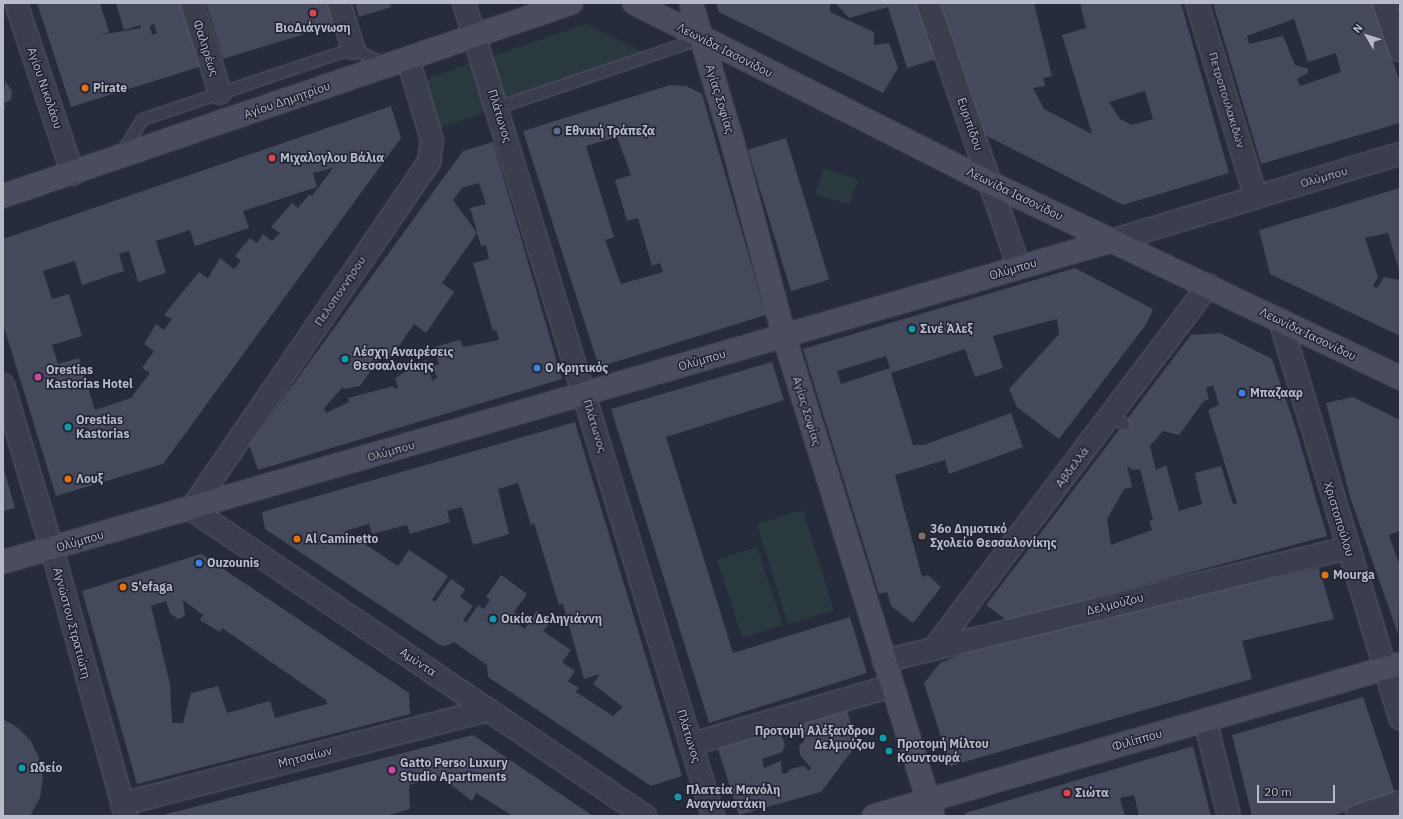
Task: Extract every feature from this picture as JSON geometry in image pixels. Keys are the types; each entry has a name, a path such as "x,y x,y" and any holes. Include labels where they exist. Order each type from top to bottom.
{"main road":[{"name":"Αγίου Δημητρίου","path":"3,196 74,174 571,3"},
{"name":"Λεωνίδα Ιασονίδου","path":"634,3 990,183 1400,378"},
{"name":"Αγίας Σοφίας","path":"691,3 733,144 784,336 931,808"},
{"name":"Ολύμπου","path":"3,562 191,509 1111,240"},
{"name":"Φιλίππου","path":"874,816 931,808 1205,720 1392,666"}],"street":[{"name":"Αγίου Νικολάου","path":"16,3 74,174"},
{"name":"Φαληρέως","path":"192,3 220,94"},
{"path":"339,3 353,48"},
{"name":"Πλάτωνος","path":"464,3 498,108 713,816"},
{"name":"Ευριπίδου","path":"928,3 1019,267"},
{"name":"Πετροπουλακιδών","path":"1198,3 1256,197"},
{"path":"1384,3 1400,50"},
{"name":"Πελοποννήσου","path":"191,509 428,162 432,140 398,63"},
{"name":"Ολύμπου","path":"1111,240 1400,154"},
{"name":"Αβδελλά","path":"935,647 1118,419 1208,286"},
{"name":"Χριστοπούλου","path":"1280,320 1348,548 1392,666 1400,718"},
{"name":"Αγνώστου Στρατιώτη","path":"3,385 52,549 124,810"},
{"name":"Αμύντα","path":"191,509 645,816"},
{"name":"Δελμούζου","path":"884,661 935,647 1348,548"},
{"path":"692,744 892,686"},
{"name":"Μητσαίων","path":"124,810 488,710"},
{"path":"1205,720 1229,816"},
{"path":"1357,816 1400,802"}],"lane":[{"path":"498,108 701,38"},
{"path":"118,158 142,119 353,48 398,63"}],"shaded area":[{"path":"586,24 648,54 440,128 426,79"},
{"path":"824,168 858,180 849,205 815,194"},
{"path":"803,510 834,610 788,624 757,524"},
{"path":"757,547 782,625 742,638 717,560"}],"building":[{"path":"37,3 100,3 109,32 100,35 141,28 140,25 124,30 116,3 183,3 202,66 71,107","holes":["154,24 157,33 152,35 150,26"]},
{"path":"206,3 328,3 334,25 223,59"},
{"path":"355,3 389,3 391,7 359,17"},
{"path":"716,3 830,3 830,12 874,32 874,45 889,43 898,68 883,93 719,12"},
{"path":"835,3 917,3 937,59 907,68 888,7 849,18"},
{"path":"940,3 1034,3 1052,76 1043,78 1045,86 1033,88 1044,109 1092,134 1062,35 1086,28 1080,3 1181,3 1229,173 1123,205 985,135","holes":["1145,91 1153,119 1132,125 1120,119 1109,102"]},
{"path":"1213,3 1373,3 1400,82 1400,123 1261,164","holes":["1294,19 1308,62 1336,53 1341,72 1300,86 1297,79 1308,73 1308,69 1295,65 1283,36 1249,44 1247,36"]},
{"path":"5,81 12,91 11,100 4,103 5,109 3,110"},
{"path":"670,85 686,86 702,94 766,315 599,367 523,131","holes":["617,137 631,175 615,180 627,221 638,218 652,266 660,263 663,272 621,284 605,240 614,237 586,146"]},
{"path":"391,106 401,138 163,464 56,496 3,324 3,239","holes":["333,168 312,196 309,195 298,208 292,203 271,227 280,233 272,241 263,234 257,243 250,238 235,256 241,261 234,269 220,258 208,278 199,272 164,315 172,319 164,330 156,324 144,344 154,351 142,368 150,373 131,398 95,410 79,358 58,364 52,345 82,336 69,294 52,299 43,271 75,261 82,285 124,271 119,254 129,251 138,282 166,273 156,241 190,230 195,246 249,228 243,211 317,187 313,173"]},
{"path":"786,138 829,280 791,291 748,150"},
{"path":"493,142 562,379 258,470 249,445 463,151","holes":["479,183 486,204 470,208 481,246 486,245 489,259 473,263 493,331 496,330 499,340 463,347 460,340 434,347 439,364 433,366 437,378 432,380 426,360 395,378 398,388 394,389 393,386 348,398 349,402 326,413 324,408 343,387 345,389 360,386 381,356 388,362 414,324 426,333 454,292 442,283 477,233 453,200 462,188"]},
{"path":"1400,188 1400,274 1388,233 1365,238 1378,277 1373,286 1377,288 1384,277 1400,280 1400,336 1270,274 1259,230"},
{"path":"1075,268 1153,309 1147,323 1059,439 1017,407 1009,389 1059,334 1057,319 993,336 1003,368 975,377 965,349 891,373 913,445 924,445 1011,413 1023,447 949,474 945,460 895,475 922,577 928,575 941,587 913,623 891,606 887,592 879,594 803,349","holes":["886,356 890,368 841,384 837,371"]},
{"path":"1220,333 1272,359 1296,429 1327,536 1008,621 986,605 1191,335","holes":["1213,385 1219,405 1208,410 1237,503 1233,504 1221,466 1195,473 1202,504 1179,511 1166,465 1156,470 1150,446 1163,431 1179,435 1203,402 1209,399 1206,388","1127,466 1133,470 1140,469 1153,520 1149,521 1152,530 1111,545 1107,519 1124,489 1132,487"]},
{"path":"772,362 784,400 666,437 733,653 850,617 867,673 709,723 611,409"},
{"path":"1353,397 1400,420 1400,531 1389,535 1400,566 1398,634 1350,497 1326,403"},
{"path":"575,422 682,776 651,786 488,677 487,665 454,642 446,646 440,645 265,529 262,512","holes":["518,483 531,525 534,523 559,605 563,604 584,679 600,674 593,684 623,707 613,716 576,692 579,688 568,681 575,671 562,662 571,650 543,631 551,621 536,611 525,629 516,623 520,616 514,612 527,594 501,575 486,597 490,600 484,609 478,605 466,623 463,620 473,606 460,597 465,589 451,579 435,602 432,600 448,576 409,550 398,566 345,531 369,524 372,534 407,525 410,534 450,522 447,511 462,507 473,545 509,534 498,489"]},
{"path":"3,466 15,508 3,511"},
{"path":"201,554 409,693 410,714 137,784 82,591","holes":["183,600 203,615 200,620 220,632 222,628 326,700 327,704 275,718 270,701 227,713 218,686 191,693 183,723 172,723 170,684 151,606 166,601 170,613 178,619 185,616"]},
{"path":"1319,568 1334,619 1242,641 1252,679 950,766 924,683 940,663 964,653 1169,601"},
{"path":"1363,697 1396,796 1332,816 1252,816 1232,735"},
{"path":"846,707 857,744 821,792 739,815 717,746 779,726 785,746 782,752 762,759 764,768 781,761 782,774 787,773 790,769 804,766 809,771 811,768 800,755 799,746 804,741 801,721"},
{"name":"Ωδείο","path":"3,719 17,727 31,741 39,758 43,778 40,798 30,816 3,816"},
{"path":"473,735 593,816 513,816 476,793 472,801 440,776 409,785 410,809 386,816 159,816"},
{"path":"1193,746 1211,816 1139,816 1134,795 1120,798 1125,816 966,816 965,813"}],"place":[{"name":"ΒιοΔιάγνωση","path":"313,13"},
{"name":"Pirate","path":"85,88"},
{"name":"Εθνική Τράπεζα","path":"557,131"},
{"name":"Μιχαλογλου Βάλια","path":"272,158"},
{"name":"Σινέ Άλεξ","path":"912,329"},
{"name":"Λέσχη Αναιρέσεις Θεσσαλονίκης","path":"345,359"},
{"name":"Ο Κρητικός","path":"537,368"},
{"name":"Orestias Kastorias Hotel","path":"38,377"},
{"name":"Μπαζααρ","path":"1242,393"},
{"name":"Orestias Kastorias","path":"68,427"},
{"name":"Λουξ","path":"68,479"},
{"name":"36ο Δημοτικό Σχολείο Θεσσαλονίκης","path":"922,536"},
{"name":"Al Caminetto","path":"297,539"},
{"name":"Ouzounis","path":"199,563"},
{"name":"Mourga","path":"1325,575"},
{"name":"S'efaga","path":"123,587"},
{"name":"Οικία Δεληγιάννη","path":"493,619"},
{"name":"Προτομή Αλέξανδρου Δελμούζου","path":"883,738"},
{"name":"Προτομή Μίλτου Κουντουρά","path":"889,751"},
{"name":"Ωδείο","path":"22,768"},
{"name":"Gatto Perso Luxury Studio Apartments","path":"392,770"},
{"name":"Σιώτα","path":"1067,793"},
{"name":"Πλατεία Μανόλη Αναγνωστάκη","path":"678,797"}]}
